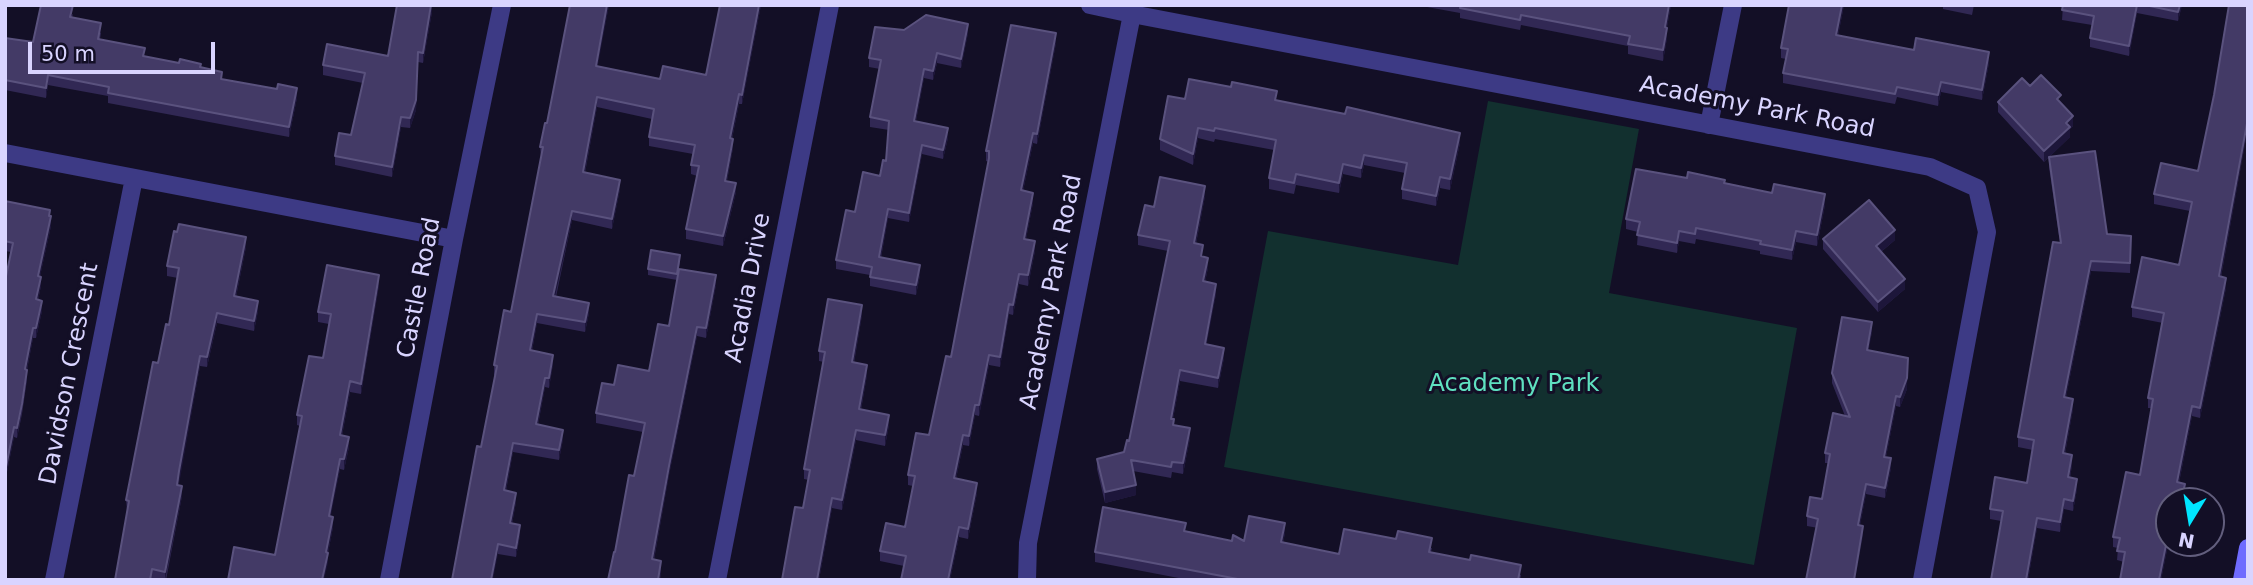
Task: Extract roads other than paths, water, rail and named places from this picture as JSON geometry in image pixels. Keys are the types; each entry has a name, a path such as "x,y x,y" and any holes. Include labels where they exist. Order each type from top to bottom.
{"street":[{"name":"Castle Road","path":"389,580 502,5"},
{"name":"Acadia Drive","path":"717,580 831,5"},
{"name":"Academy Park Road","path":"1090,5 1930,167 1977,188 1987,232 1922,580"},
{"path":"1709,125 1733,5"},
{"name":"Academy Park Road","path":"1027,580 1027,543 1132,14"},
{"path":"5,153 454,239"},
{"name":"Davidson Crescent","path":"54,580 134,178"},
{"path":"2242,580 2248,548"}],"park label":[{"name":"Academy Park","path":"1514,385"}]}
